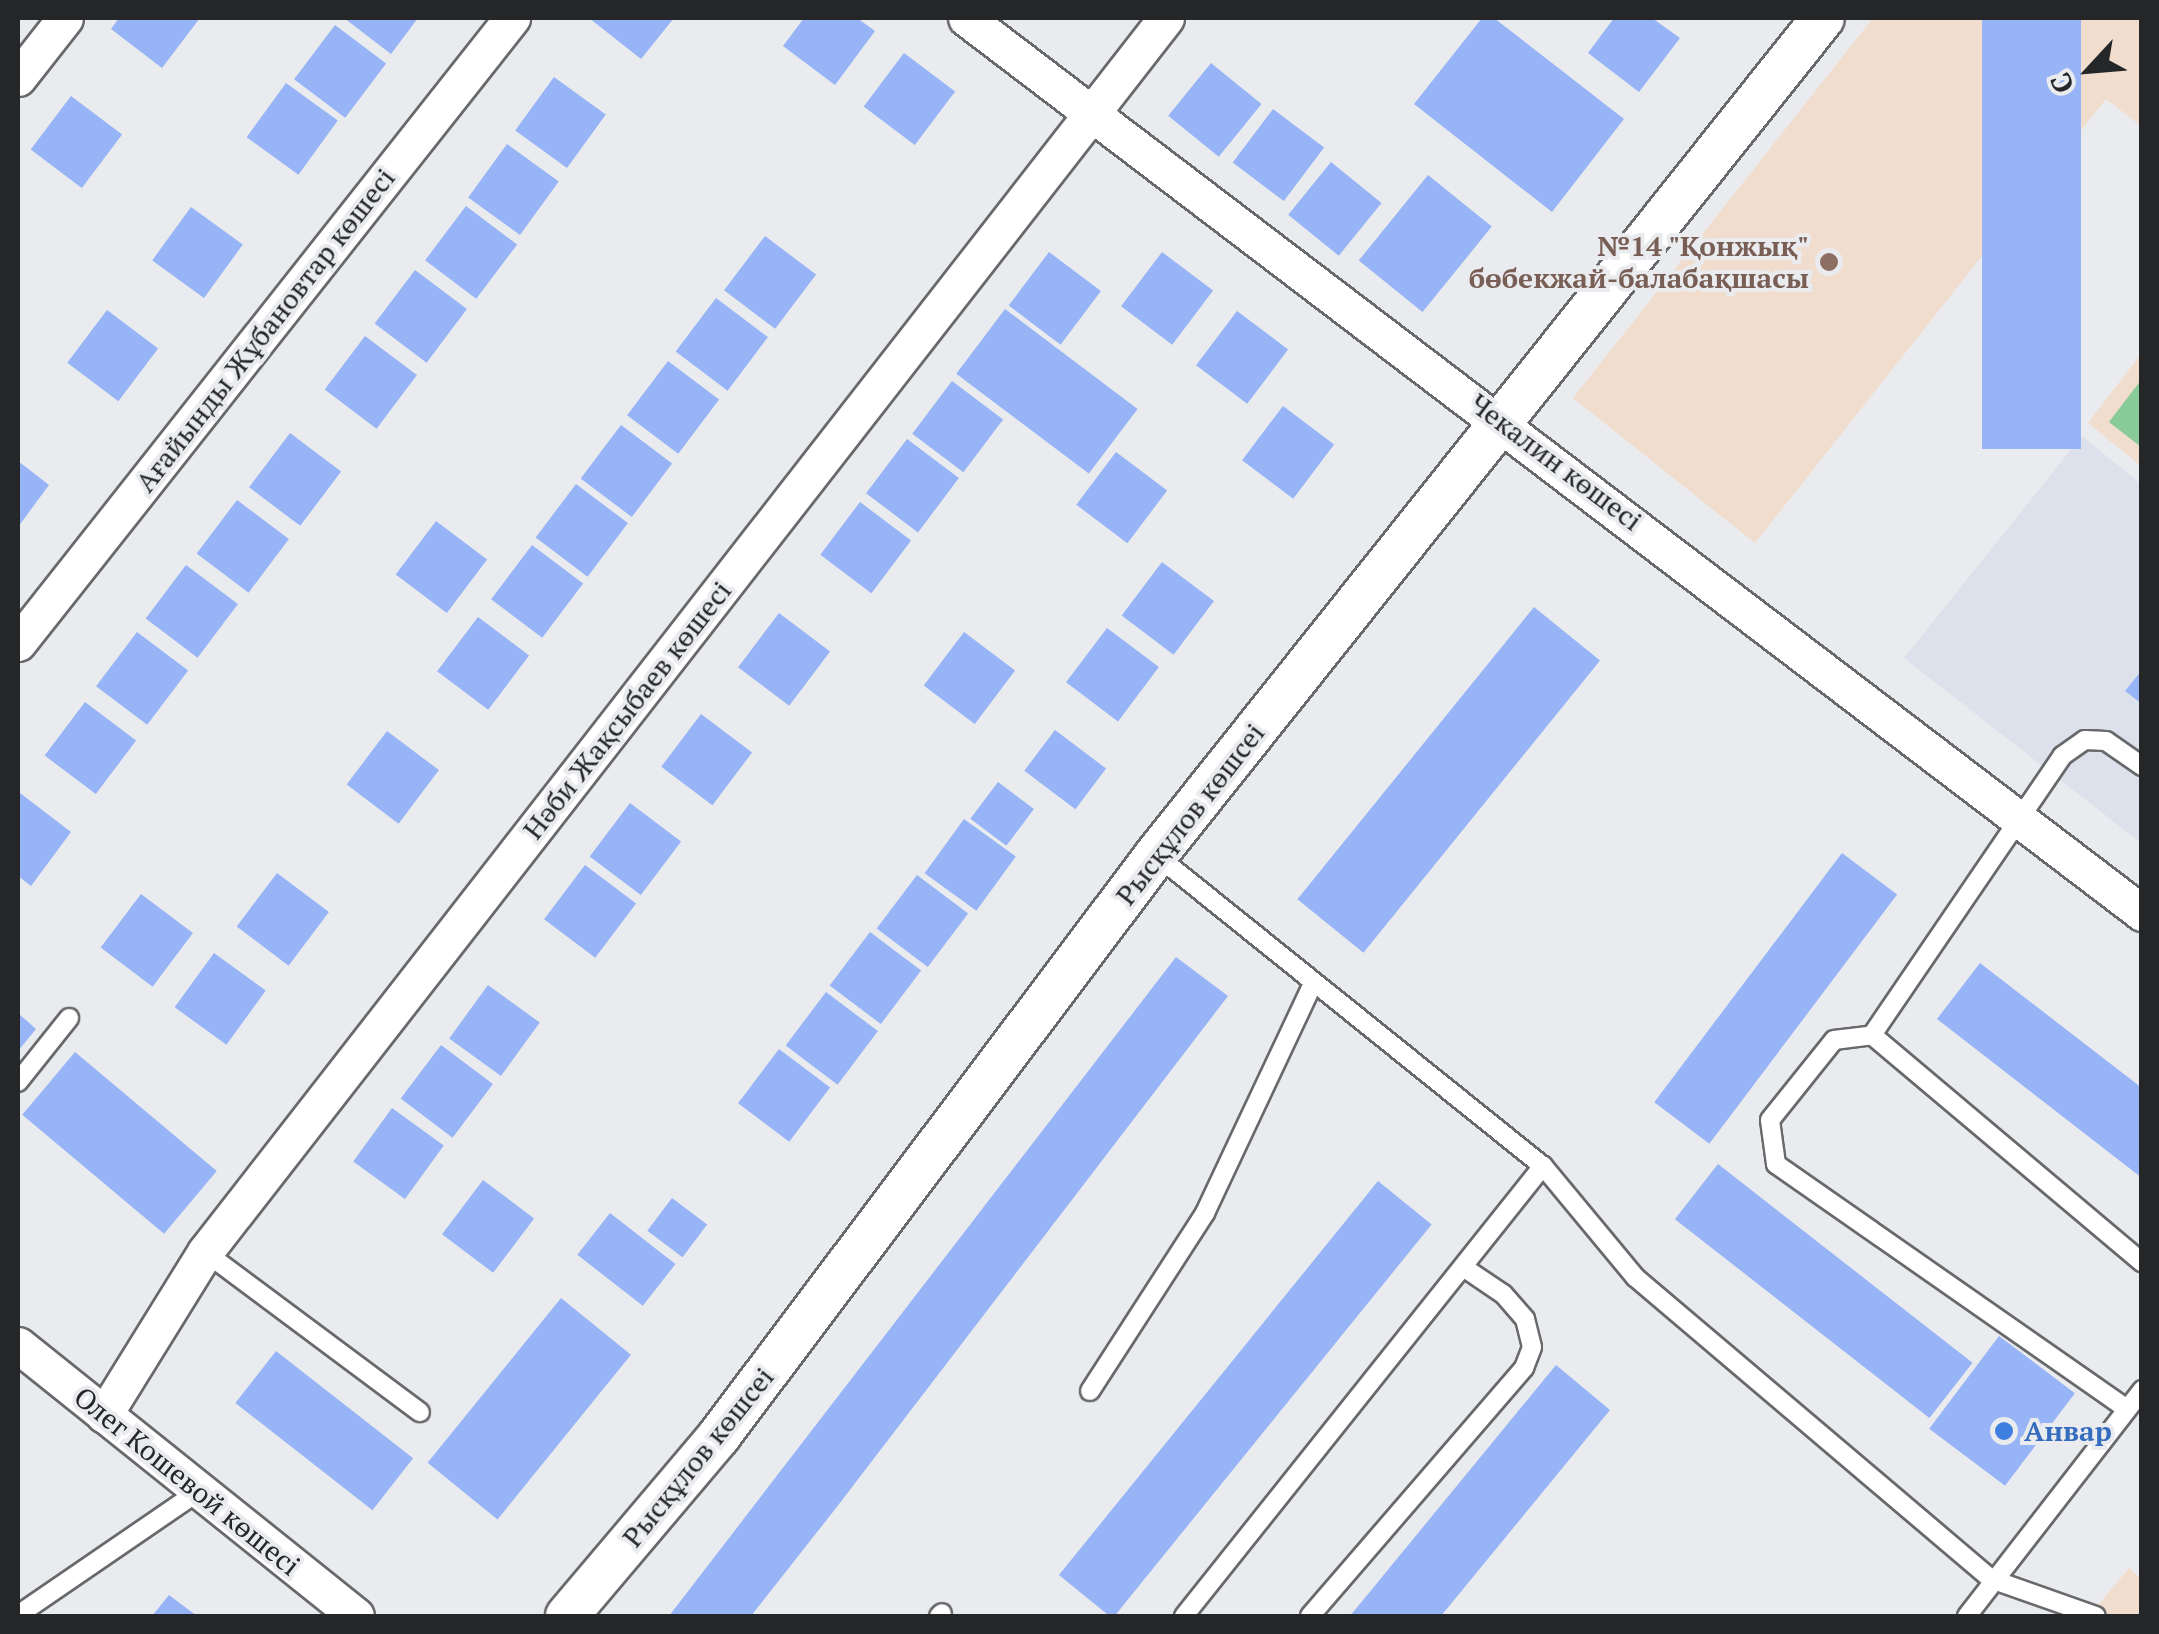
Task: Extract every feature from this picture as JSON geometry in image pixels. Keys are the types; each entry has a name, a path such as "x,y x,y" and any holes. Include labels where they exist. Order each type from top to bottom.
{"street":[{"path":"18,78 64,18"},
{"name":"Ағайынды Жұбановтар көшесі","path":"18,643 512,18"},
{"name":"Чекалин көшесі","path":"966,18 1504,422 2142,913"},
{"name":"Нәби Жақсыбаев көшесі","path":"104,1415 205,1252 1166,18"},
{"name":"Рысқұлов көшсеі","path":"567,1616 719,1436 1156,855 1823,18"},
{"name":"Олег Кошевой көшесі","path":"18,1345 356,1616"}],"lane":[{"path":"1872,1035 2018,815 2062,756 2086,740 2106,741 2142,766"},
{"path":"1156,855 1543,1166 1635,1278 1991,1579 2096,1616"},
{"path":"1090,1390 1205,1213 1313,983"},
{"path":"18,1082 68,1018"},
{"path":"2127,1409 1776,1164 1770,1120 1834,1040 1872,1035 2142,1262"},
{"path":"1184,1616 1543,1166"},
{"path":"205,1252 420,1412"},
{"path":"1310,1616 1524,1368 1532,1347 1525,1319 1503,1294 1463,1267"},
{"path":"1967,1616 1991,1579 2142,1390"},
{"path":"18,1614 199,1491"}],"shaded area":[{"name":"№14 \"Қонжық\" бөбекжай-балабақшасы","path":"1873,18 2141,18 2141,126 2106,99 1755,543 1573,398"},
{"path":"2141,354 2141,466 2088,423"},
{"path":"2082,436 2141,484 2141,843 1904,658"},
{"path":"2129,1568 2141,1579 2141,1616 2089,1616"}],"green space":[{"path":"2141,380 2141,447 2109,422"}],"building":[{"path":"119,18 200,18 162,68 111,29"},
{"path":"344,18 418,18 391,54"},
{"path":"589,18 674,18 641,59"},
{"path":"804,18 857,18 875,31 835,85 783,46"},
{"path":"1482,18 1494,18 1624,119 1552,212 1414,104"},
{"path":"1614,18 1652,18 1680,38 1639,92 1588,53"},
{"path":"1982,18 2081,18 2081,449 1982,449"},
{"path":"335,25 386,64 345,118 294,79"},
{"path":"904,53 955,92 915,145 864,107"},
{"path":"1211,63 1262,104 1219,157 1168,116"},
{"path":"554,77 606,115 567,168 515,130"},
{"path":"286,83 338,121 298,175 247,137"},
{"path":"71,96 122,135 82,188 31,150"},
{"path":"1273,109 1324,148 1284,201 1233,163"},
{"path":"507,144 559,182 520,235 468,197"},
{"path":"1331,162 1382,203 1339,256 1288,215"},
{"path":"1428,175 1492,227 1423,312 1359,260"},
{"path":"466,206 517,245 476,299 425,260"},
{"path":"191,207 243,245 204,298 152,260"},
{"path":"765,236 816,275 775,329 724,290"},
{"path":"1049,252 1101,291 1061,345 1009,306"},
{"path":"1162,252 1213,291 1172,345 1121,306"},
{"path":"415,270 467,309 427,363 375,324"},
{"path":"716,298 768,337 728,391 676,352"},
{"path":"1005,309 1138,409 1089,474 956,374"},
{"path":"107,310 158,349 118,401 67,363"},
{"path":"1237,311 1288,350 1247,404 1196,365"},
{"path":"365,336 417,375 377,429 325,390"},
{"path":"668,361 719,400 678,454 627,415"},
{"path":"952,381 1003,420 963,472 912,434"},
{"path":"1283,406 1334,445 1293,499 1242,460"},
{"path":"621,425 672,464 632,517 581,479"},
{"path":"290,433 341,472 300,526 249,487"},
{"path":"907,439 959,478 918,532 866,493"},
{"path":"1116,452 1167,491 1127,543 1076,505"},
{"path":"18,461 49,485 18,527"},
{"path":"576,484 628,523 588,577 536,538"},
{"path":"237,500 289,539 249,593 197,554"},
{"path":"860,502 911,541 871,593 820,555"},
{"path":"436,521 487,560 447,613 396,575"},
{"path":"532,545 583,584 542,638 491,599"},
{"path":"1162,562 1214,601 1174,655 1122,616"},
{"path":"186,565 238,604 198,658 146,619"},
{"path":"1534,607 1600,660 1363,953 1297,899"},
{"path":"779,613 830,652 789,706 738,667"},
{"path":"478,617 529,656 488,710 437,671"},
{"path":"1107,628 1159,667 1118,721 1066,682"},
{"path":"137,632 188,671 147,725 96,686"},
{"path":"964,632 1015,671 975,724 924,686"},
{"path":"2142,670 2142,704 2125,691"},
{"path":"85,702 136,741 96,794 45,756"},
{"path":"701,714 752,753 712,805 661,767"},
{"path":"1055,730 1106,769 1075,809 1024,771"},
{"path":"387,731 439,770 399,824 347,785"},
{"path":"998,782 1034,809 1006,846 970,819"},
{"path":"20,793 71,832 31,886 18,876"},
{"path":"630,803 681,842 641,895 590,857"},
{"path":"964,819 1016,857 976,911 925,873"},
{"path":"1842,853 1897,895 1709,1144 1654,1102"},
{"path":"585,865 636,904 595,958 544,919"},
{"path":"277,873 329,912 289,966 237,927"},
{"path":"917,875 968,914 928,967 877,929"},
{"path":"141,894 193,933 153,987 101,948"},
{"path":"870,932 921,971 881,1024 830,986"},
{"path":"214,953 266,991 226,1045 175,1007"},
{"path":"1176,957 1228,996 836,1508 751,1616 669,1616"},
{"path":"1980,963 2142,1088 2142,1178 1937,1019"},
{"path":"488,985 540,1023 501,1076 449,1038"},
{"path":"826,992 878,1031 838,1085 786,1046"},
{"path":"18,1013 36,1029 18,1051"},
{"path":"441,1045 493,1084 453,1138 401,1099"},
{"path":"779,1049 830,1088 789,1142 738,1103"},
{"path":"75,1052 217,1171 164,1234 22,1115"},
{"path":"392,1108 444,1146 405,1199 353,1161"},
{"path":"1718,1164 1973,1363 1929,1418 1675,1219"},
{"path":"483,1180 534,1219 493,1273 442,1234"},
{"path":"1378,1181 1432,1224 1115,1616 1059,1575"},
{"path":"672,1198 707,1224 682,1257 647,1231"},
{"path":"610,1213 675,1264 643,1306 577,1255"},
{"path":"561,1298 631,1355 498,1519 428,1463"},
{"path":"1999,1336 2075,1393 2005,1486 1929,1429"},
{"path":"276,1351 413,1458 372,1510 235,1403"},
{"path":"1556,1365 1610,1410 1441,1616 1350,1616"},
{"path":"169,1595 197,1616 152,1616"}],"place":[{"name":"№14 \"Қонжық\" бөбекжай-балабақшасы","path":"1829,262"},
{"name":"Анвар","path":"2004,1431"}]}
